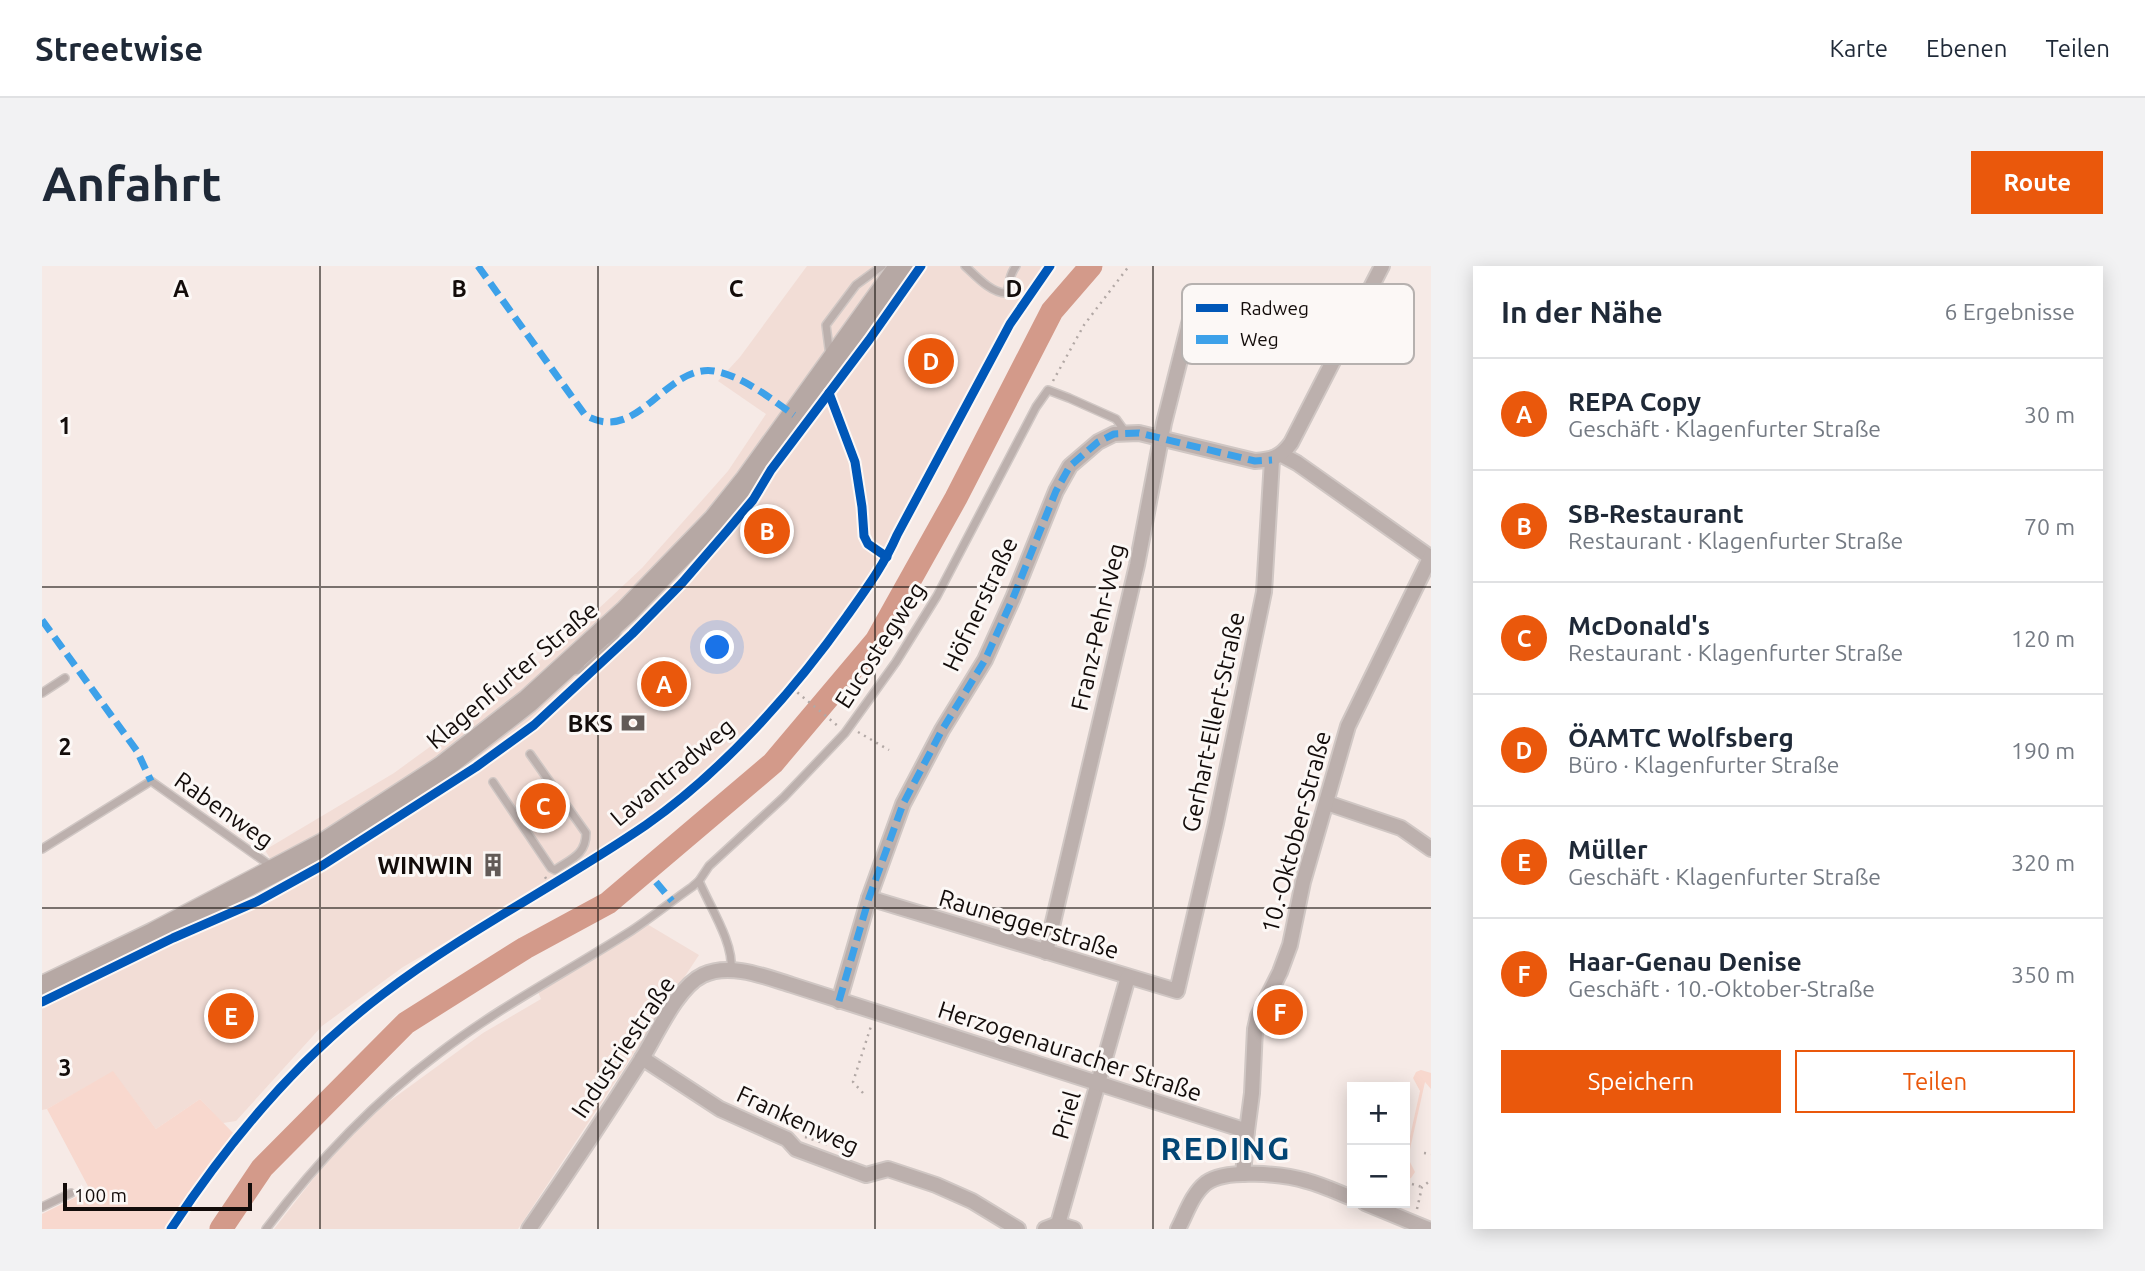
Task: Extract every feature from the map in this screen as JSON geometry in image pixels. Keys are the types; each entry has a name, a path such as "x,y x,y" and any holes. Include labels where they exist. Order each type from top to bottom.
{"main road":[{"name":"Klagenfurter Straße","path":"42,988 154,934 325,844 442,768 501,724 627,611 715,520 901,266"}],"street":[{"path":"1373,284 1382,266"},
{"name":"Franz-Pehr-Weg","path":"1045,952 1137,565 1182,349"},
{"path":"1332,364 1291,443 1277,457 1297,463 1431,557"},
{"name":"Höfnerstraße","path":"839,1001 869,898 903,804 942,730 985,660 1060,482 1070,466 1098,442 1114,434 1139,433 1255,461 1277,457"},
{"name":"Gerhart-Ellert-Straße","path":"1177,991 1216,823 1264,592 1277,457"},
{"name":"10.-Oktober-Straße","path":"1247,1131 1258,1016 1290,945 1303,882 1348,726 1431,557"},
{"path":"1326,803 1401,828 1431,849"},
{"name":"Rauneggerstraße","path":"869,898 1177,991"},
{"name":"Industriestraße","path":"529,1229 642,1058 662,1022 691,984 701,976 709,972 731,970 748,972 839,1001"},
{"name":"Priel","path":"1051,1227 1098,1083 1128,978"},
{"name":"Herzogenauracher Straße","path":"839,1001 1247,1131"},
{"name":"Frankenweg","path":"642,1058 720,1110 787,1139 796,1149 866,1175 888,1169 936,1185 972,1201 1018,1229"},
{"path":"1243,1174 1247,1131"},
{"path":"1178,1229 1194,1198 1206,1183 1218,1177 1243,1174 1300,1179 1347,1196"},
{"path":"1380,1208 1428,1229"},
{"path":"1051,1227 1074,1229"}],"lane":[{"path":"831,364 826,325 856,285 882,266"},
{"path":"965,266 977,278 1000,293 1006,293 1009,289 1009,275 1016,266"},
{"path":"1048,390 1116,419 1126,434"},
{"name":"Eucostegweg","path":"266,1229 308,1174 386,1097 437,1054 504,1007 635,929 699,881 709,866 784,797 847,730 896,662 937,596 1036,407 1048,390"},
{"path":"42,693 65,678"},
{"path":"493,782 547,870 555,870 580,853 586,844 586,833 530,754"},
{"name":"Rabenweg","path":"42,849 151,781 277,870"},
{"path":"699,881 726,941 732,958 731,970"},
{"path":"42,1208 71,1193"}],"path":[{"path":"1048,390 1084,325 1129,266"},
{"path":"783,698 800,678"},
{"path":"792,688 847,730 889,750"},
{"path":"547,870 551,886"},
{"path":"540,893 562,878"},
{"path":"863,1093 853,1082 875,1013"},
{"path":"1424,1153 1431,1154"},
{"path":"1416,1212 1422,1187 1431,1180"},
{"path":"1412,1184 1422,1187"}],"shaded area":[{"path":"807,266 1047,266 1005,328 884,550 880,564 794,680 726,752 644,824 618,839 615,838 542,886 403,967 322,1026 236,1121 223,1123 200,1099 156,1129 113,1072 42,1110 42,998 284,882 265,850 394,773 453,730 563,642 642,568 728,471 766,414 718,381 740,357"},
{"path":"647,924 699,955 518,1229 274,1229 324,1165 376,1111 483,1033 541,999 538,992"},
{"path":"1421,1070 1431,1073 1431,1089 1425,1082 1410,1149 1410,1136 1420,1091 1413,1078 1416,1072"},
{"path":"113,1071 156,1129 200,1099 234,1134 165,1229 42,1229 42,1214 90,1190 47,1109"},
{"path":"1410,1162 1415,1172 1410,1178"}],"waterway":[{"path":"221,1229 262,1168 406,1023 525,948 608,903 773,763 876,641 956,498 1052,311 1091,266"}],"marked path":[{"path":"478,266 585,415 604,422 621,420 636,413 681,379 697,372 714,371 746,383 794,415"},
{"path":"839,1001 869,898 903,804 942,730 985,660 1056,491 1070,466 1098,442 1114,434 1139,433 1255,461 1272,460"},
{"path":"42,620 137,751 151,781"},
{"path":"656,882 672,901"}],"cycle path":[{"path":"42,1002 173,938 258,901 323,865 476,767 534,725 632,634 682,583 727,531 753,500 771,470 921,266"},
{"name":"Lavantradweg","path":"171,1229 217,1164 267,1102 322,1045 352,1019 447,949 646,825 702,781 755,729 804,673 874,577 1010,324 1050,266"},
{"path":"829,393 855,462 864,536 868,544 887,557"}],"place":[{"name":"ÖAMTC Wolfsberg","path":"931,361"},
{"name":"SB-Restaurant","path":"767,531"},
{"name":"REPA Copy","path":"664,684"},
{"name":"BKS","path":"633,723"},
{"name":"McDonald's","path":"543,806"},
{"name":"WINWIN","path":"493,865"},
{"name":"Haar-Genau Denise","path":"1280,1012"},
{"name":"Müller","path":"231,1016"}],"district":[{"name":"REDING","path":"1226,1148"}]}
